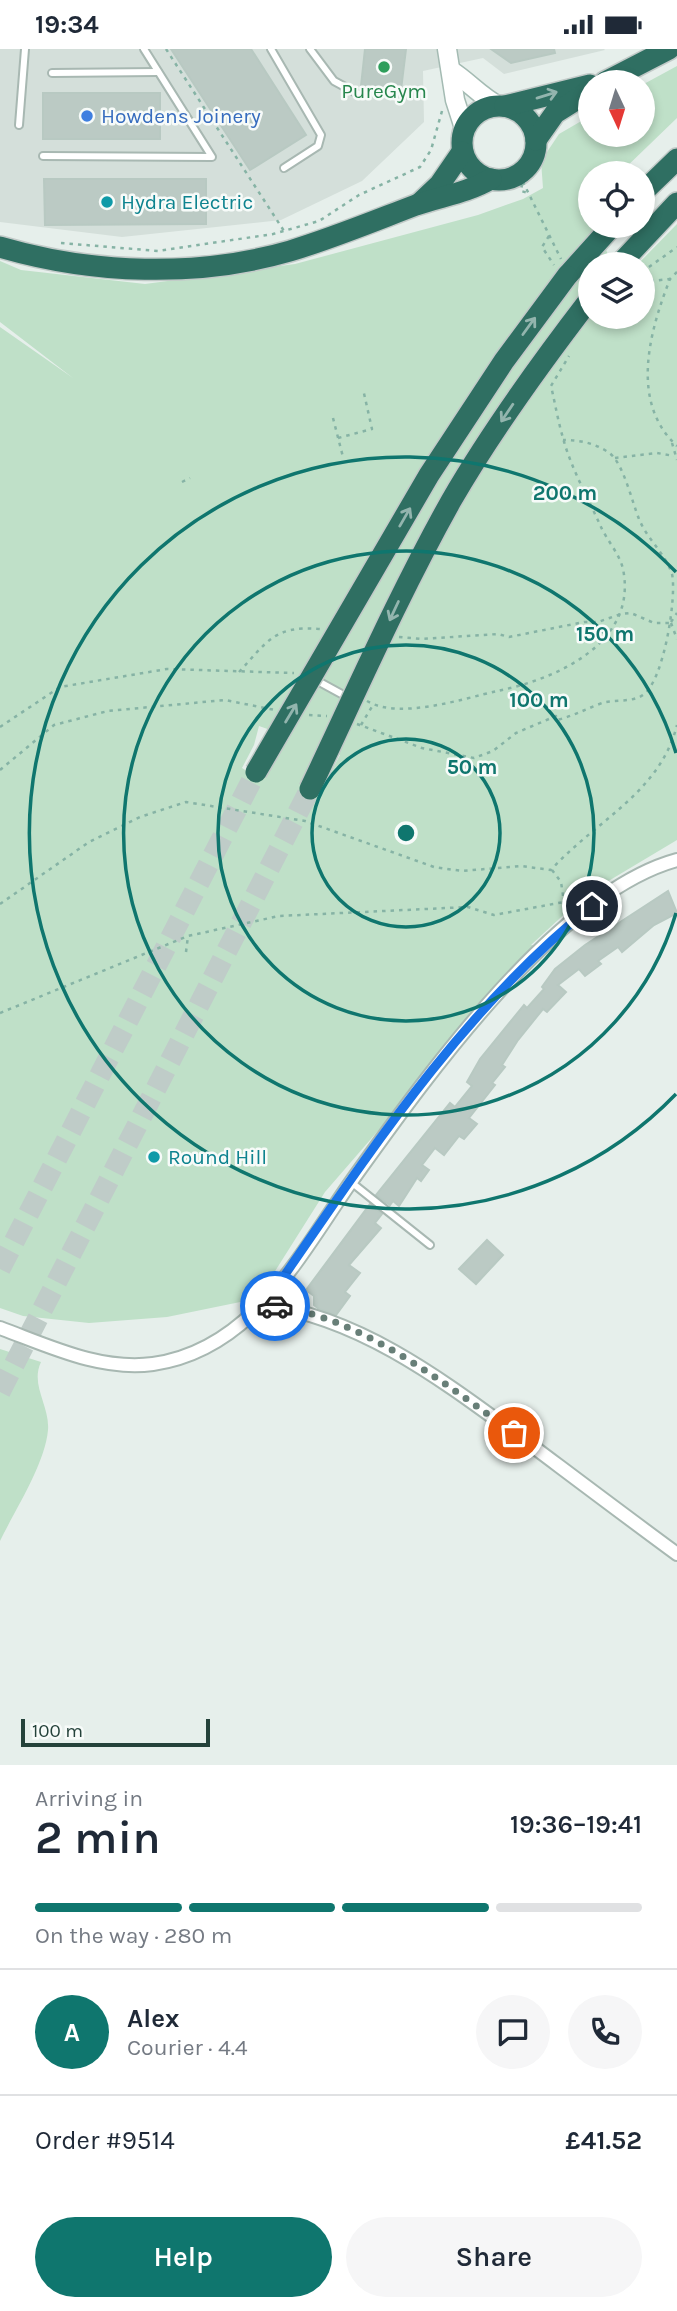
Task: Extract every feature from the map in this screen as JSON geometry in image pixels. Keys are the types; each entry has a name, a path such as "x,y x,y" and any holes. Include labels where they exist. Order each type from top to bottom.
{"highway":[{"path":"628,70 669,49"},
{"path":"419,204 440,184 462,152 464,128 478,112 578,88"},
{"path":"0,247 88,265 158,269 216,265 289,251 419,204 457,195 491,179 510,178 523,183 536,140 555,113 578,99"},
{"path":"502,106 526,118 536,140"},
{"path":"462,152 476,173 491,179"},
{"path":"655,180 675,160"},
{"path":"631,252 677,203"},
{"path":"256,772 429,475 477,400 566,276 601,238"},
{"path":"310,789 406,584 453,499 504,416 578,315"}],"street":[{"path":"447,49 455,100 464,128"},
{"path":"452,71 463,78 474,92 502,106"},
{"path":"0,1328 85,1358 133,1366 178,1358 216,1343 264,1305 423,1082 502,990 556,934 609,893 677,860"},
{"path":"264,1305 294,1309 349,1328 435,1377 677,1553"}],"lane":[{"path":"19,125 25,49"},
{"path":"43,156 212,157 144,49"},
{"path":"271,49 321,135 317,146 284,168"},
{"path":"310,49 334,81 360,95"},
{"path":"52,73 158,72"},
{"path":"311,678 352,699"},
{"path":"351,1182 430,1245"}],"path":[{"path":"166,49 284,231"},
{"path":"49,241 158,251 201,247 284,231 318,221 359,195 420,167 431,150 446,103"},
{"path":"523,183 562,261"},
{"path":"655,263 677,247"},
{"path":"677,272 670,279 648,346 653,406 663,430 677,446"},
{"path":"655,281 670,279"},
{"path":"352,722 422,748 474,758 493,751 516,733 556,716 557,720 579,715 603,703 644,695 661,671 671,623 674,576 640,523 615,458 586,440 563,440 551,386 571,353"},
{"path":"338,438 372,429 363,389"},
{"path":"333,418 343,457"},
{"path":"671,441 676,458"},
{"path":"615,458 657,453 676,458"},
{"path":"182,482 190,478"},
{"path":"394,637 421,639 498,634 509,637 584,622 598,622 631,613 654,623 671,623"},
{"path":"671,623 677,613"},
{"path":"671,623 677,639"},
{"path":"239,672 268,638 300,627 327,630"},
{"path":"0,770 54,725 108,711 225,700 286,713"},
{"path":"361,725 373,705"},
{"path":"297,714 332,717"},
{"path":"551,870 640,793 659,766 677,725"},
{"path":"0,904 89,842 140,817 186,801 305,821 434,867 462,871 521,866 551,870 561,882 564,902"},
{"path":"0,1013 188,936 279,916 468,907 494,915 564,902 606,880"},
{"path":"186,952 188,936"}],"shaded area":[{"path":"0,49 605,50 504,74 483,58 423,71 424,122 362,181 281,220 122,237 0,222"}],"green space":[{"path":"677,66 677,118 655,139 655,78"},
{"path":"578,123 578,147 647,147 632,161 578,161 578,238 602,238 607,252 578,252 578,329 655,329 655,252 650,252 677,224 677,840 585,895 531,945 538,946 325,1192 272,1276 250,1300 167,1317 89,1323 23,1316 0,1308 0,327 73,378 0,322 0,261 21,270 145,284 295,264 478,215 523,199 543,188 541,161 559,134","holes":["259,726 290,737 262,780 242,768 254,745","318,746 340,755 318,796 302,789"]},
{"path":"0,1349 41,1362 38,1379 48,1430 35,1472 0,1541"}],"building":[{"path":"171,49 251,49 306,135 250,170"},
{"name":"PureGym","path":"365,49 406,49 401,90 361,86"},
{"path":"491,49 554,49 555,53 511,63"},
{"name":"Howdens Joinery","path":"43,93 160,93 160,139 43,139"},
{"path":"44,179 206,179 206,224 45,225"},
{"path":"668,891 677,913 654,925 622,952 618,947 598,961 601,964 585,976 579,969 558,985 566,992 547,1012 543,1009 518,1040 502,1065 505,1067 492,1083 495,1085 469,1118 477,1124 464,1139 459,1136 444,1155 435,1148 422,1165 429,1170 421,1181 417,1178 399,1206 393,1201 390,1205 376,1195 450,1103 455,1107 472,1086 467,1082 480,1059 524,1005 527,1008 544,989 542,987 555,969 585,945"},
{"path":"370,1204 382,1214 375,1223 381,1228 349,1265 360,1273 345,1292 350,1296 336,1315 319,1309 314,1305 314,1296 306,1290"},
{"path":"487,1240 503,1255 476,1284 459,1269"}],"tunnel":[{"path":"0,1269 256,772"},
{"path":"0,1392 310,789"}],"way so far":[{"path":"275,1306 294,1309 349,1328 435,1377 514,1433"}],"place":[{"name":"PureGym","path":"384,67"},
{"name":"Howdens Joinery","path":"87,116"},
{"name":"Hydra Electric","path":"107,202"},
{"name":"Round Hill","path":"154,1157"}],"route":[{"path":"275,1306 264,1305 423,1082 502,990 556,934 592,906"}]}
